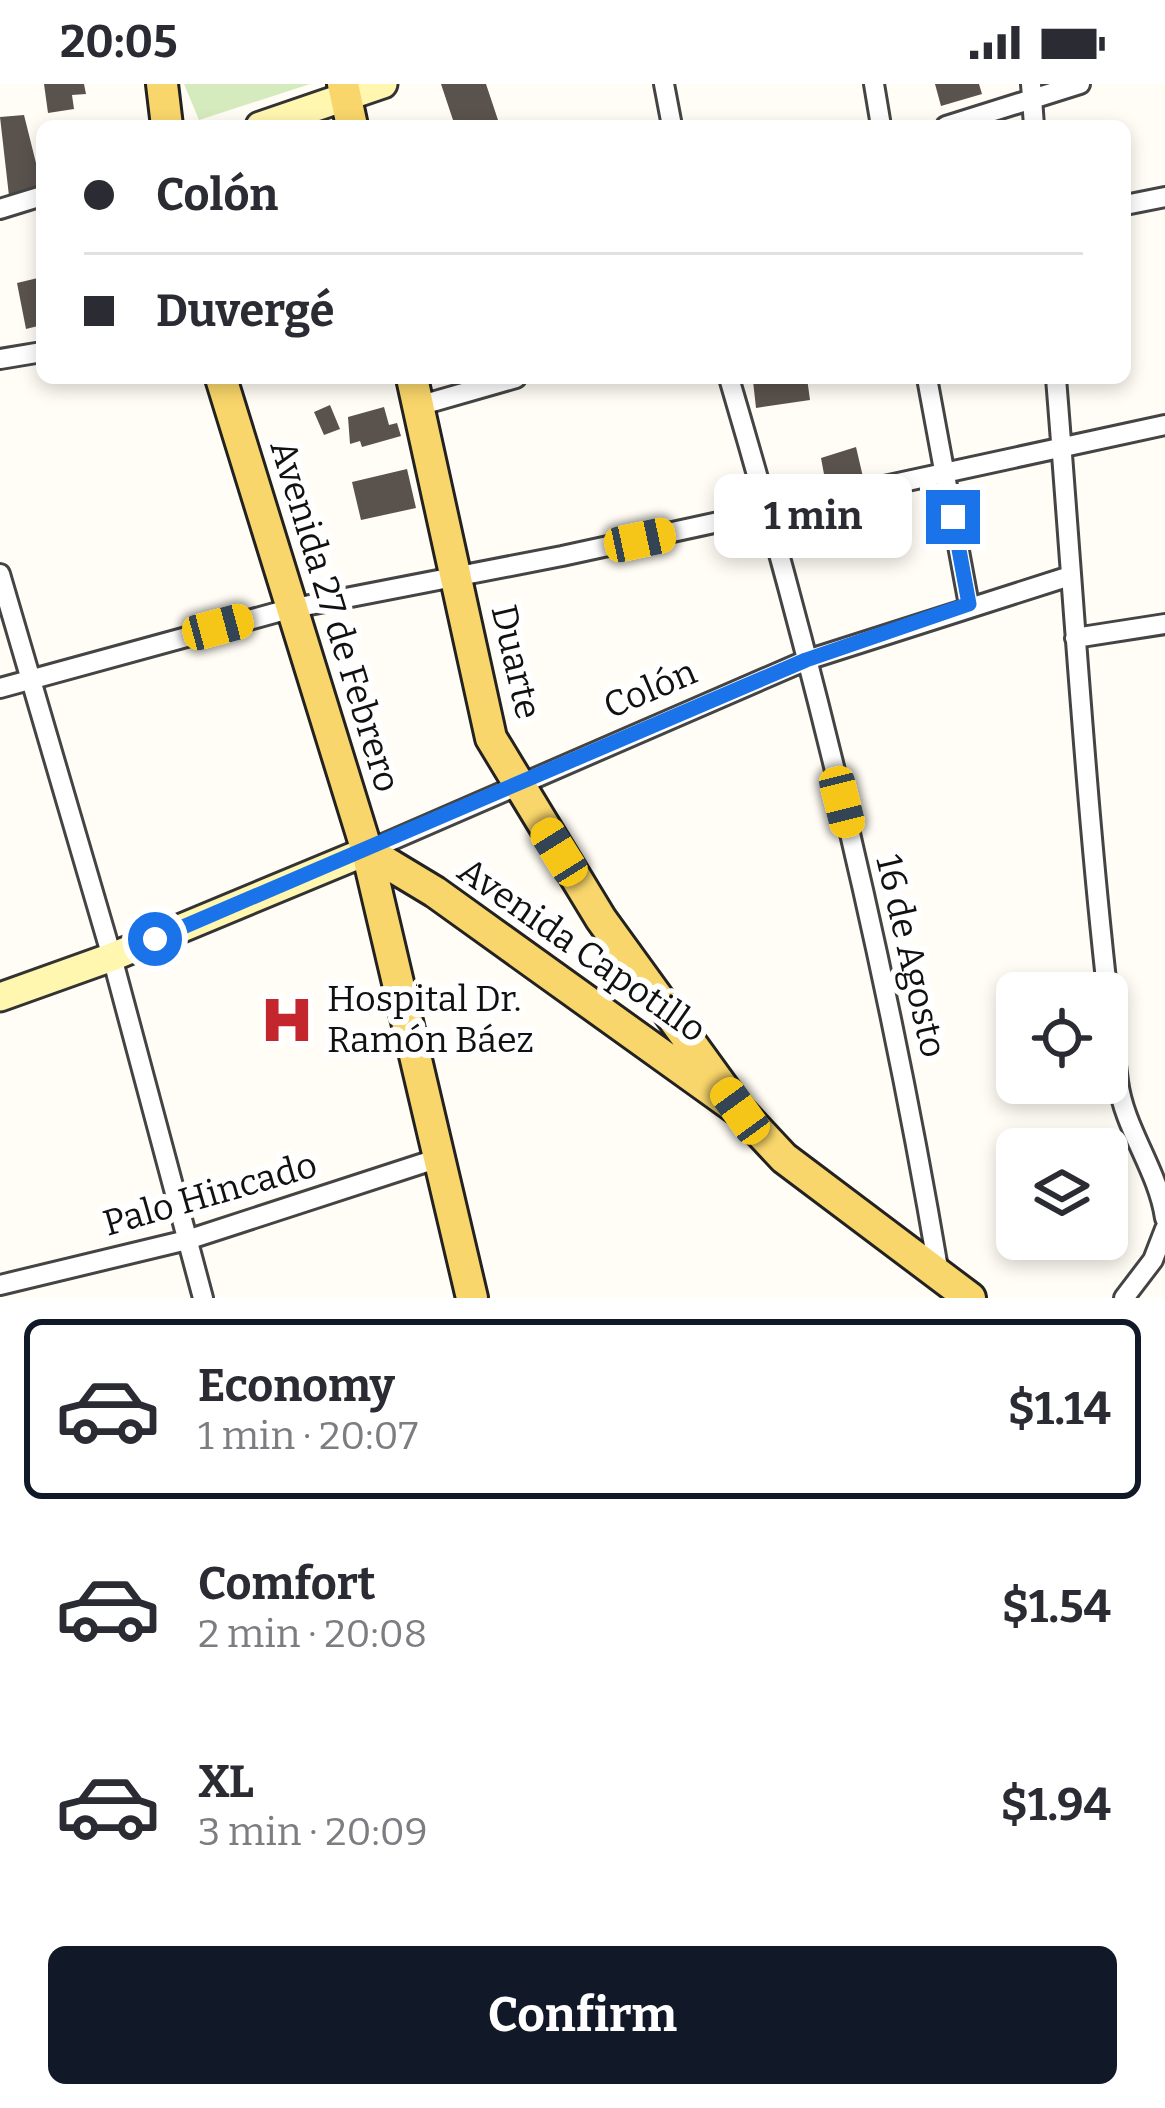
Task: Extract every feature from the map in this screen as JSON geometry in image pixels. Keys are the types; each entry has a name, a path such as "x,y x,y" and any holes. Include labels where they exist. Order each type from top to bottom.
{"main road":[{"path":"163,84 166,120"},
{"name":"Avenida 27 de Febrero","path":"223,384 367,851 472,1298"},
{"name":"Duarte","path":"415,392 457,575 472,669 491,738 601,919 740,1111"},
{"name":"Avenida Capotillo","path":"367,851 435,892 740,1111 784,1158 970,1298"}],"street":[{"path":"282,120 346,102 383,84"},
{"path":"664,84 671,120"},
{"path":"874,84 880,120"},
{"path":"961,120 1032,92 1080,84"},
{"path":"1131,204 1165,197"},
{"path":"0,209 36,198"},
{"path":"0,358 36,353"},
{"path":"415,392 473,384"},
{"name":"16 de Agosto","path":"731,384 769,513 884,974 939,1274"},
{"path":"928,384 969,604"},
{"path":"1057,384 1075,638 1118,1088 1161,1190 1165,1218"},
{"path":"0,688 289,609 769,513 1165,425"},
{"path":"0,574 112,957 203,1298"},
{"name":"Colón","path":"0,997 112,957 367,851 806,660 969,604 1070,576"},
{"path":"1075,638 1165,624"},
{"name":"Palo Hincado","path":"0,1286 188,1240 436,1159"},
{"path":"1124,1298 1154,1260 1165,1229"}],"green space":[{"path":"184,84 310,84 199,120"}],"building":[{"path":"44,84 84,84 86,94 72,95 74,109 48,113"},
{"path":"441,84 486,84 498,120 453,120"},
{"path":"935,84 979,84 982,94 941,106"},
{"path":"24,115 36,163 36,189 9,196 0,117"},
{"path":"36,278 36,326 26,329 17,283"},
{"path":"753,384 808,384 810,400 756,408"},
{"path":"330,405 340,429 324,435 314,412"},
{"path":"384,407 389,425 397,423 401,436 362,447 360,441 350,444 348,417"},
{"path":"856,447 863,477 826,485 821,458"},
{"path":"407,469 416,508 361,520 352,482"},
{"path":"868,514 876,545 846,552 839,522"}],"place":[{"name":"Hospital Dr. Ramón Báez","path":"287,1020"}],"route":[{"path":"155,939 806,660 969,604 953,517"}]}
